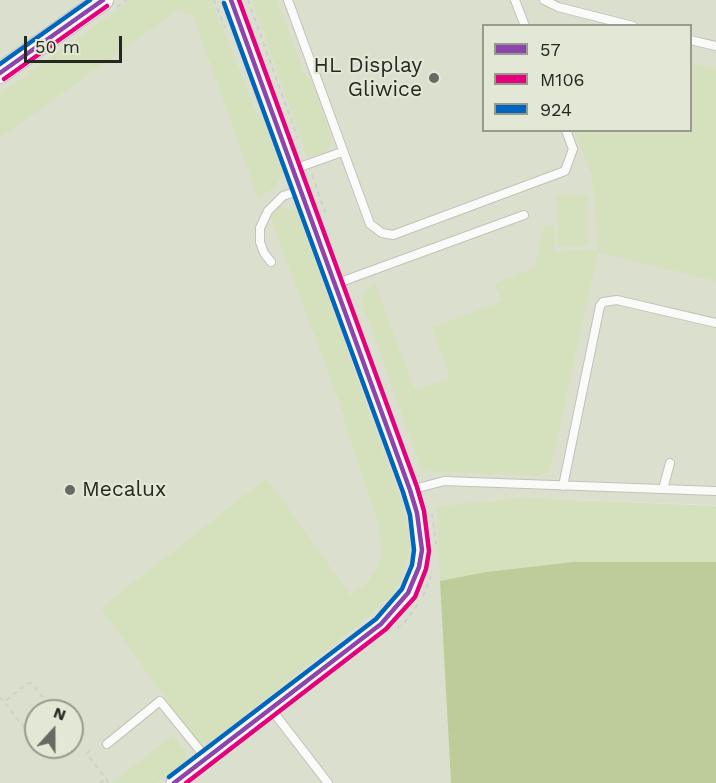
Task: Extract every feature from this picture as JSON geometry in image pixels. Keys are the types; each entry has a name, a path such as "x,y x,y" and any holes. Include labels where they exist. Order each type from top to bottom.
{"street":[{"path":"0,73 102,0"},
{"path":"174,783 381,624 408,593 419,567 422,550 417,513 410,490 231,0"}],"lane":[{"path":"288,0 370,224 382,233 393,235 565,171 573,149 567,132"},
{"path":"515,0 524,24"},
{"path":"544,0 558,7 625,24"},
{"path":"692,40 716,46"},
{"path":"294,169 342,152"},
{"path":"272,262 264,253 260,242 260,228 268,211 283,196 301,190"},
{"path":"335,284 524,215"},
{"path":"563,486 600,306 603,302 617,300 716,323"},
{"path":"663,489 670,463"},
{"path":"410,490 444,481 716,491"},
{"path":"107,744 160,701 206,758"},
{"path":"271,709 328,783"}],"path":[{"path":"248,0 301,147"},
{"path":"4,702 26,684 31,683 44,699"},
{"path":"0,697 24,727"},
{"path":"90,750 87,754 109,783"},
{"path":"99,783 106,778"}],"shaded area":[{"path":"0,0 716,0 716,505 522,498 436,506 451,783 0,783"}],"green space":[{"path":"131,0 211,0 283,172 277,184 268,192 258,198 193,15 178,10 0,138 0,94"},
{"path":"252,0 277,0 304,73 312,83 331,136 330,146 323,154 307,156"},
{"path":"695,64 716,69 716,281 598,252 550,471 539,476 422,471 361,300 364,291 375,284 415,390 450,378 432,328 502,301 494,284 535,267 544,226 554,226 555,252 598,251 592,174 574,132 692,132 692,66"},
{"path":"588,195 588,246 558,246 557,196"},
{"path":"281,206 297,211 403,507 409,537 409,552 401,580 391,595 367,618 208,744 197,741 190,733 101,608 267,478 350,595 367,583 376,570 382,553 378,523 344,422 345,417 268,211"},
{"path":"522,498 716,506 716,562 573,562 486,572 440,581 436,506"},
{"path":"573,562 716,562 716,783 451,783 440,581 486,572"},
{"path":"173,735 184,749 185,761 157,783 112,783"}],"transit line":[{"name":"924","path":"0,64 90,0"},
{"name":"57","path":"0,73 103,0"},
{"name":"57","path":"174,783 381,624 408,593 419,567 422,550 417,513 410,490 231,0"},
{"name":"M106","path":"186,783 386,629 415,597 426,569 429,551 424,511 417,487 239,0"},
{"name":"924","path":"169,777 376,619 402,589 412,565 414,550 410,515 403,492 224,3"},
{"name":"M106","path":"4,79 107,6"}],"place":[{"name":"HL Display Gliwice","path":"434,78"},
{"name":"Mecalux","path":"70,490"}]}
